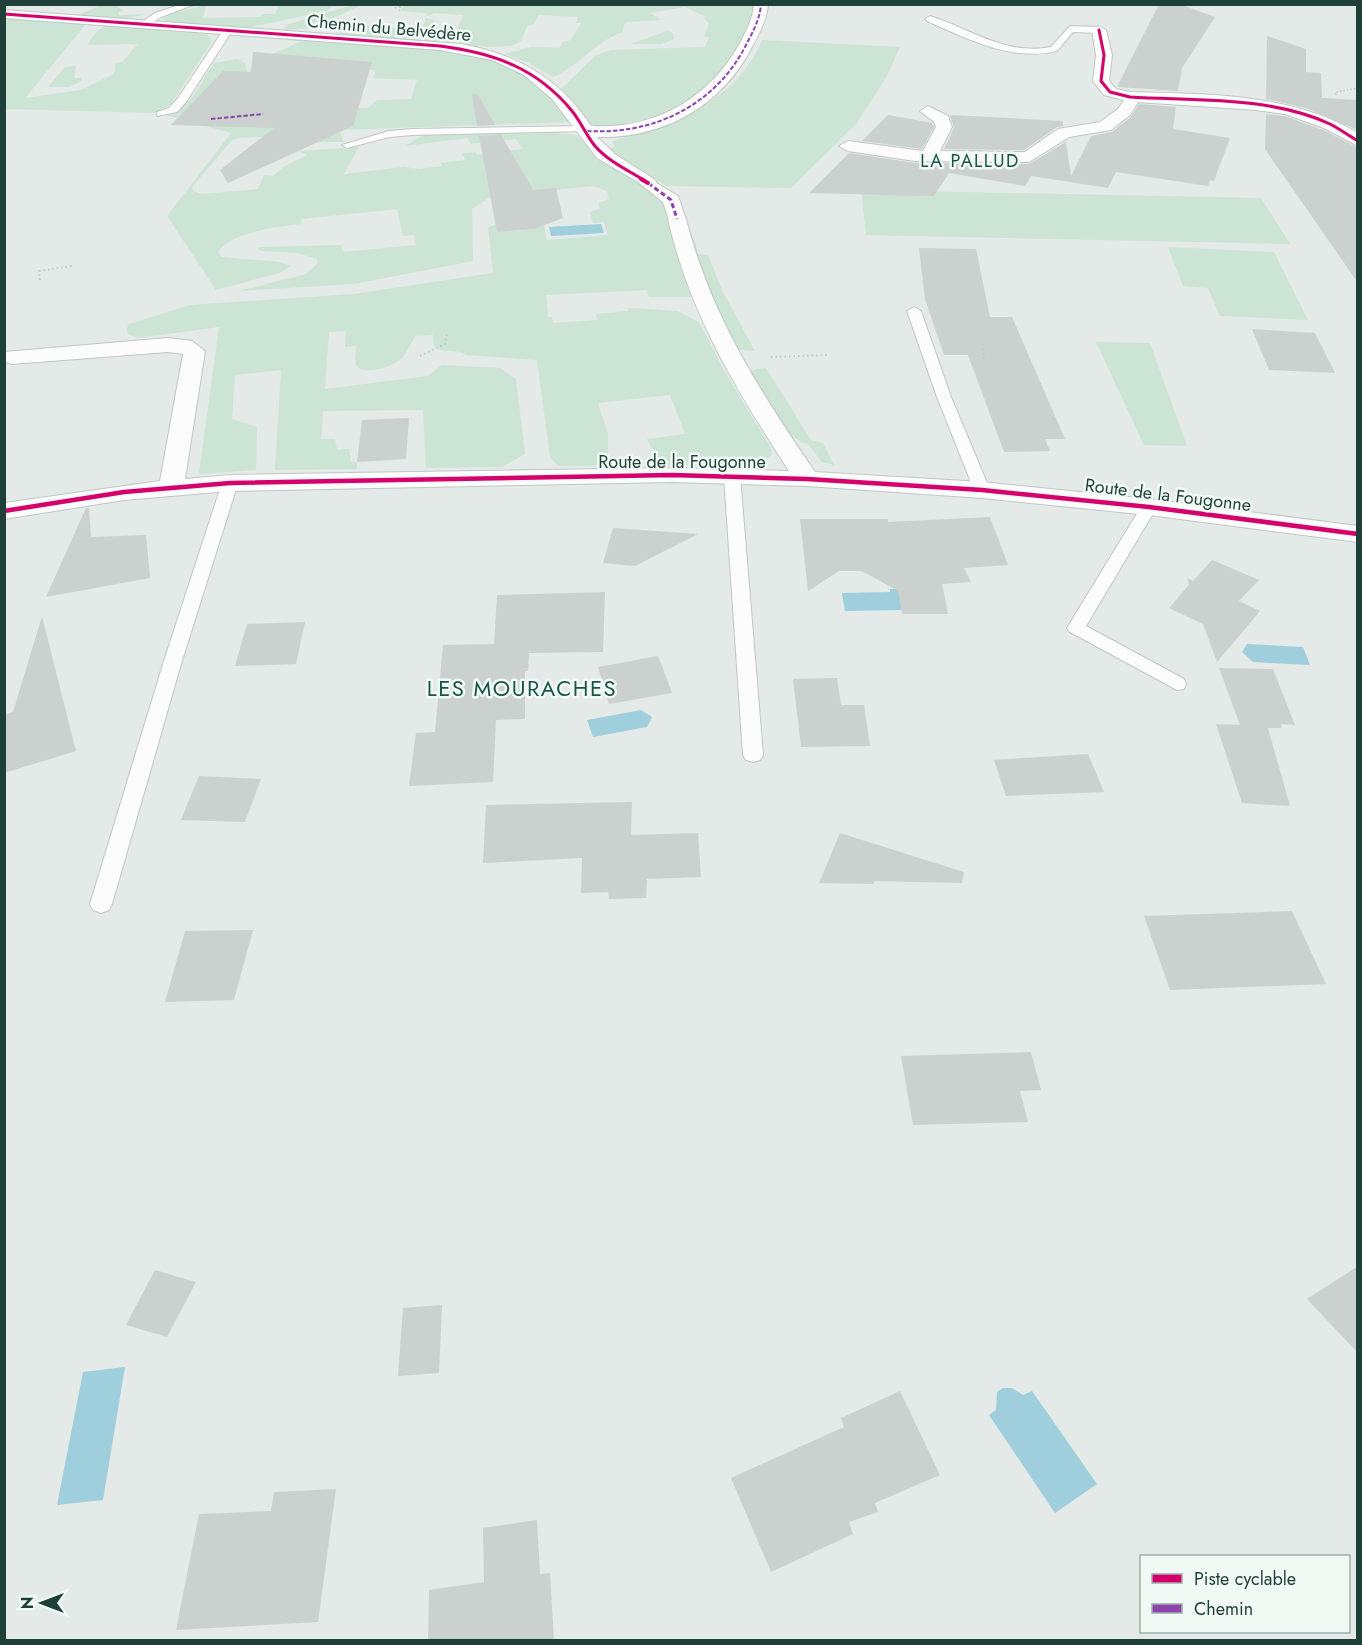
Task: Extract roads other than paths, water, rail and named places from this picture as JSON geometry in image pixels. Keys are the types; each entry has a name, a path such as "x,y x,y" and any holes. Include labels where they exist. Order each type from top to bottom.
{"street":[{"path":"586,130 615,132 646,124 680,112 704,99 743,51 754,29 761,4"},
{"name":"Chemin du Belvédère","path":"4,14 440,46 488,52 520,66 547,84 586,130 597,149 671,200 710,322 754,399 807,479"},
{"path":"1099,30 1104,56 1102,84 1110,92 1134,97 1256,105 1288,110 1323,121 1358,141"},
{"path":"848,146 929,156 1029,157 1064,134 1105,126 1124,112 1134,97"},
{"path":"928,111 940,118 944,127 929,156"},
{"path":"12,357 168,345 190,348 194,351 171,488"},
{"name":"Route de la Fougonne","path":"4,511 124,492 230,483 732,476 982,490 1149,507 1358,534"}],"lane":[{"path":"144,24 158,15 192,4"},
{"path":"930,19 984,41 1027,52 1054,49 1070,29 1099,30"},
{"path":"161,114 173,110 182,100 227,31"},
{"path":"347,145 389,134 412,132 586,130"},
{"path":"914,311 944,397 982,490"},
{"path":"732,476 753,755"},
{"path":"101,904 169,675 230,483"},
{"path":"1149,507 1076,628 1177,684"}],"water":[{"path":"601,224 604,233 551,236 549,227"},
{"path":"890,589 907,589 905,610 845,611 842,593 890,592"},
{"path":"1247,644 1303,647 1310,665 1253,662 1242,652"},
{"path":"641,710 652,717 647,727 593,737 587,720"},
{"path":"125,1367 103,1500 57,1505 83,1372"},
{"path":"1003,1388 1012,1388 1023,1395 1032,1391 1097,1484 1055,1513 989,1415 996,1410 997,1392"}],"district":[{"name":"LA PALLUD","path":"970,161"},
{"name":"LES MOURACHES","path":"522,688"}]}
